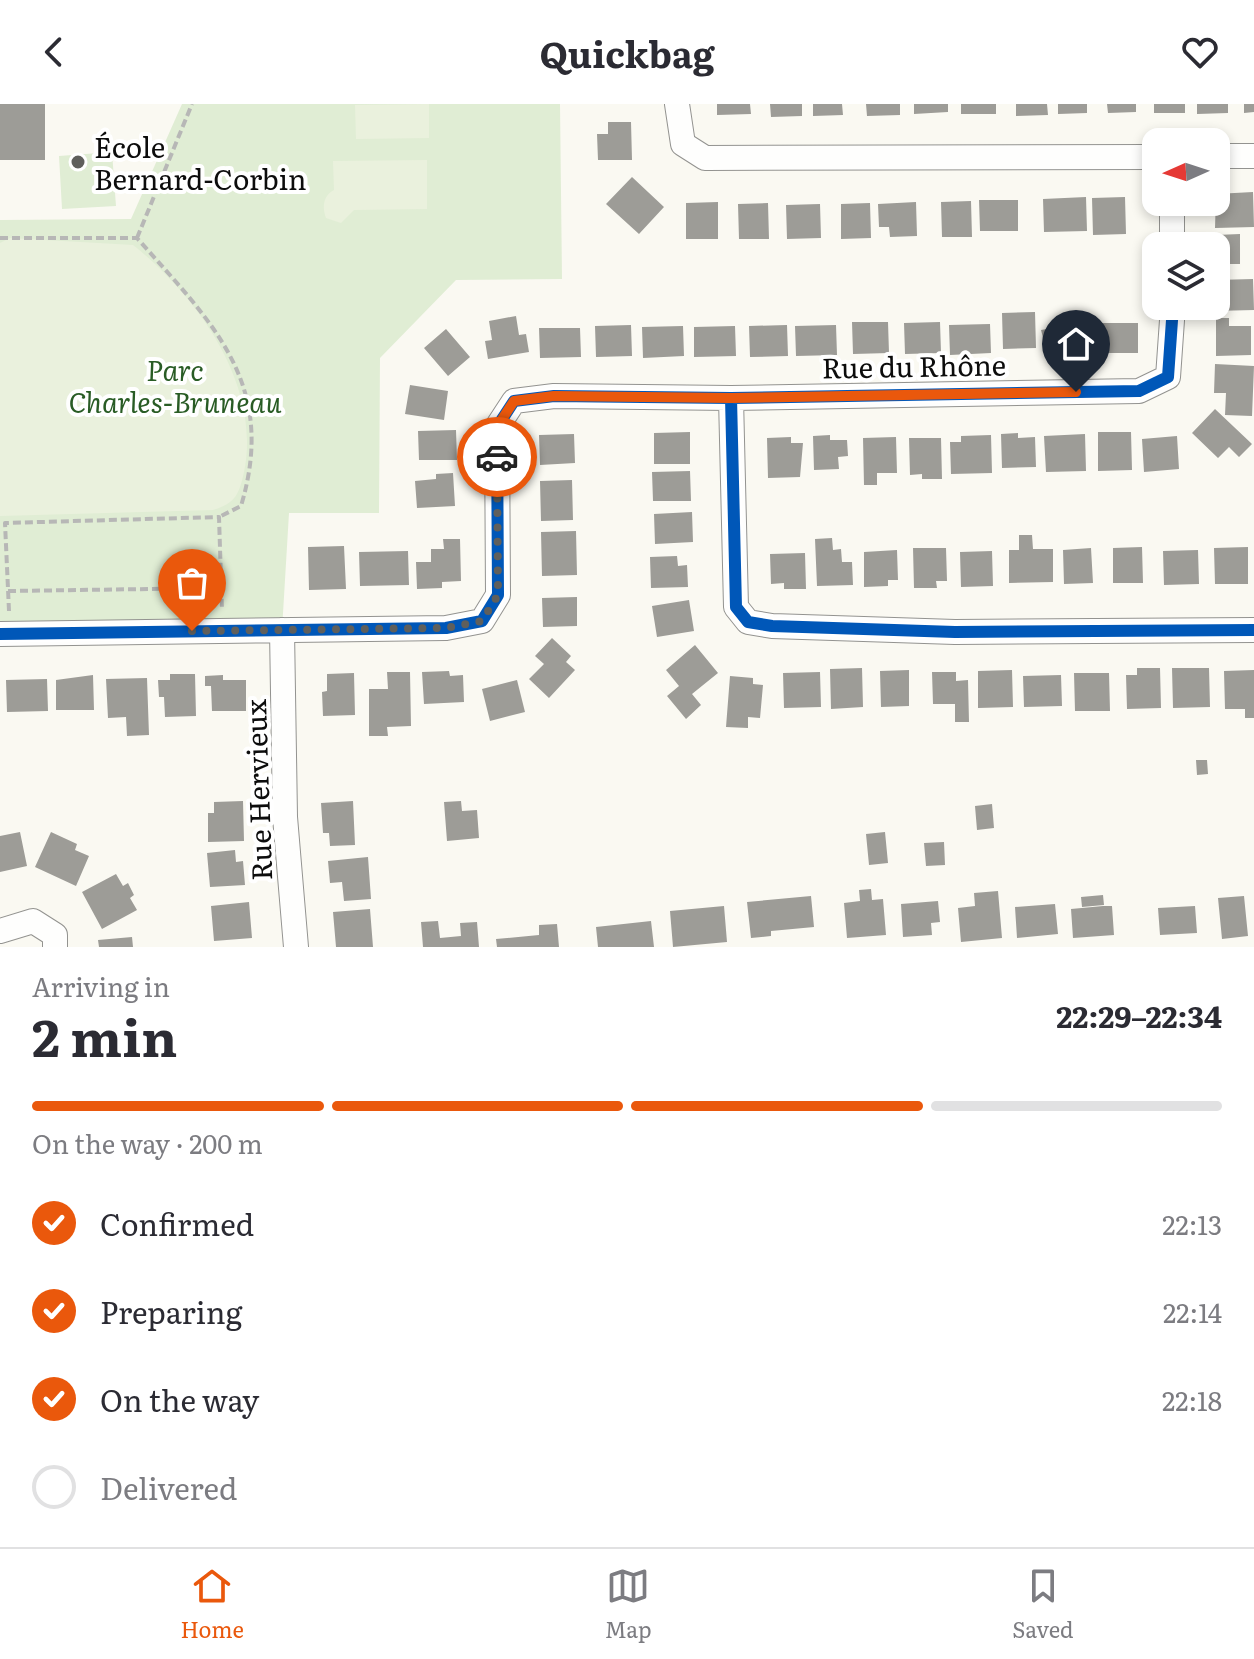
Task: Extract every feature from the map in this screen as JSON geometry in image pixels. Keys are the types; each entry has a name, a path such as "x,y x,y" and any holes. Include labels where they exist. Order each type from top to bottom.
{"street":[{"path":"677,104 683,144 705,158 1142,157"},
{"path":"1230,156 1254,156"},
{"name":"Rue du Rhône","path":"731,398 1139,391 1168,377 1172,320"},
{"path":"5,634 446,628 482,621 498,595 497,427 514,401 554,396 731,398 736,607 748,622 772,626 955,632 1254,630"},
{"name":"Rue Hervieux","path":"282,630 285,817 296,947"},
{"path":"0,931 33,921 55,935 55,947"}],"path":[{"path":"137,238 192,104"},
{"path":"0,238 137,238 209,320 238,367 252,425 252,469 241,506 219,517 2,521 8,591 5,634"},
{"path":"219,517 222,631"},
{"path":"8,591 221,588"}],"green space":[{"name":"Parc Charles-Bruneau","path":"182,104 560,104 562,279 456,280 380,358 379,513 289,513 282,630 0,634 0,220 131,219"},
{"path":"429,104 429,138 356,139 355,105"},
{"path":"112,152 116,206 62,209 59,156"},
{"path":"427,160 427,209 354,210 341,223 326,218 324,202 334,190 333,161"},
{"path":"10,238 133,245 180,290 219,345 234,375 243,407 247,439 244,472 232,501 213,510 0,516 0,243"}],"building":[{"path":"0,104 45,104 45,160 0,160"},
{"path":"717,104 750,104 751,114 717,115"},
{"path":"770,104 802,104 802,116 771,117"},
{"path":"813,104 842,104 843,115 813,116"},
{"path":"866,104 900,104 900,115 867,116"},
{"path":"914,104 948,104 948,112 914,114"},
{"path":"961,104 996,104 996,114 961,114"},
{"path":"1016,104 1047,104 1048,115 1016,116"},
{"path":"1058,104 1087,104 1087,113 1058,114"},
{"path":"1107,104 1136,104 1136,112 1108,113"},
{"path":"1154,104 1185,104 1185,113 1154,113"},
{"path":"1197,104 1228,104 1228,113 1197,114"},
{"path":"1244,104 1254,104 1254,112 1244,113"},
{"path":"608,122 631,122 632,160 598,160 597,134 608,134"},
{"path":"632,177 664,207 639,234 606,204"},
{"path":"1253,192 1254,227 1215,228 1215,216 1230,216 1230,193"},
{"path":"1086,197 1087,231 1044,232 1043,199"},
{"path":"1125,197 1126,234 1093,235 1092,198"},
{"path":"979,200 1018,200 1018,231 980,231"},
{"path":"971,201 972,237 942,237 941,202"},
{"path":"718,202 718,239 686,239 686,203"},
{"path":"916,202 917,236 890,237 889,227 879,227 878,204"},
{"path":"768,203 769,239 739,239 738,204"},
{"path":"870,203 871,238 841,239 841,204"},
{"path":"820,204 821,238 787,239 786,205"},
{"path":"1230,234 1240,234 1240,264 1230,264"},
{"path":"1253,279 1254,310 1230,311 1230,280"},
{"path":"1035,312 1036,348 1003,349 1002,313"},
{"path":"516,316 519,335 526,334 529,352 488,359 485,341 492,340 489,321"},
{"path":"1216,320 1229,320 1229,326 1251,326 1251,355 1216,356"},
{"path":"852,322 888,322 889,353 853,354"},
{"path":"940,322 941,353 905,354 904,323"},
{"path":"1088,322 1089,352 1047,353 1041,330"},
{"path":"1097,323 1138,323 1138,353 1097,353"},
{"path":"990,324 991,353 950,355 949,325"},
{"path":"631,325 632,356 596,357 595,326"},
{"path":"787,325 788,356 750,357 749,326"},
{"path":"836,325 837,355 796,356 795,326"},
{"path":"683,326 684,356 643,358 642,327"},
{"path":"735,326 736,356 694,357 694,327"},
{"path":"539,328 580,328 581,357 540,358"},
{"path":"446,329 470,357 448,376 424,348"},
{"path":"1215,364 1254,366 1252,416 1225,415 1226,393 1214,393"},
{"path":"410,385 448,391 444,420 405,414"},
{"path":"1215,409 1252,444 1239,457 1229,447 1218,458 1192,433"},
{"path":"456,430 457,460 419,460 418,431"},
{"path":"690,432 690,464 654,464 654,433"},
{"path":"1098,432 1131,432 1132,470 1098,471"},
{"path":"1018,433 1018,438 1035,437 1036,467 1002,468 1001,434"},
{"path":"574,434 575,463 540,465 539,435"},
{"path":"1085,434 1086,471 1046,472 1044,436"},
{"path":"830,435 830,440 847,440 848,456 838,457 839,469 814,470 813,436"},
{"path":"991,435 992,473 951,474 950,442 961,442 961,436"},
{"path":"1177,436 1179,469 1144,472 1142,439"},
{"path":"791,437 791,443 803,443 800,477 768,478 767,438"},
{"path":"896,437 897,473 877,473 877,485 864,485 863,438"},
{"path":"909,438 941,438 942,479 922,479 922,474 910,475"},
{"path":"690,471 691,501 653,501 652,472"},
{"path":"453,473 455,506 417,508 415,481 436,479 436,474"},
{"path":"572,480 573,520 541,521 540,481"},
{"path":"692,512 693,542 655,544 654,514"},
{"path":"576,531 577,575 542,576 541,532"},
{"path":"1019,535 1032,535 1033,549 1053,549 1053,582 1009,583 1009,550 1019,550"},
{"path":"832,538 833,550 841,549 842,562 852,562 853,585 817,586 815,539"},
{"path":"443,539 460,539 461,581 442,582 442,588 417,589 416,562 431,562 431,549 444,549"},
{"path":"344,546 346,589 309,590 308,547"},
{"path":"1142,547 1143,583 1113,583 1113,548"},
{"path":"1248,547 1248,584 1215,584 1214,548"},
{"path":"913,548 946,548 947,581 936,581 937,588 914,588"},
{"path":"1091,548 1093,583 1064,584 1063,550"},
{"path":"897,550 898,580 888,580 888,586 864,587 864,552"},
{"path":"1198,550 1199,584 1164,585 1163,551"},
{"path":"408,551 409,585 360,586 359,552"},
{"path":"992,551 993,586 961,587 960,552"},
{"path":"805,553 806,589 784,589 784,583 771,584 770,554"},
{"path":"677,556 678,566 687,565 688,587 651,588 650,557"},
{"path":"577,597 577,626 543,627 542,598"},
{"path":"689,600 694,631 657,637 652,606"},
{"path":"552,638 571,656 566,662 575,670 549,698 529,679 544,664 535,656"},
{"path":"695,645 718,673 692,694 701,705 686,719 667,696 679,686 666,670"},
{"path":"862,668 863,707 831,709 830,669"},
{"path":"1137,668 1160,668 1161,708 1127,709 1126,675 1137,675"},
{"path":"1172,668 1209,668 1210,707 1173,708"},
{"path":"909,670 909,706 881,707 880,671"},
{"path":"1012,670 1013,707 978,708 978,671"},
{"path":"1254,670 1254,718 1245,718 1245,709 1225,709 1224,671"},
{"path":"449,671 450,676 463,675 464,702 424,704 422,672"},
{"path":"387,672 410,672 411,726 387,727 388,736 369,736 369,689 388,689"},
{"path":"820,672 821,707 784,708 783,673"},
{"path":"932,672 956,672 956,681 968,680 969,722 955,722 955,704 933,704"},
{"path":"354,673 355,715 323,716 322,692 327,691 327,674"},
{"path":"1074,673 1109,673 1110,711 1075,711"},
{"path":"170,674 195,674 196,716 165,717 164,697 159,697 158,680 170,680"},
{"path":"93,675 94,710 56,710 56,680"},
{"path":"223,675 223,680 246,680 246,711 212,711 211,686 205,686 205,676"},
{"path":"1061,675 1062,706 1024,707 1023,676"},
{"path":"730,676 753,678 753,684 763,685 760,718 748,717 748,728 726,727"},
{"path":"147,678 149,735 127,736 126,717 108,718 106,679"},
{"path":"47,679 48,711 7,712 6,680"},
{"path":"517,680 525,712 490,721 482,689"},
{"path":"1196,760 1207,760 1208,774 1197,775"},
{"path":"243,801 244,841 208,842 208,813 214,813 214,802"},
{"path":"353,801 355,845 330,846 329,833 323,833 321,803"},
{"path":"461,801 462,811 477,810 479,838 447,841 444,802"},
{"path":"992,804 994,828 977,830 975,806"},
{"path":"20,832 27,866 0,872 0,836"},
{"path":"51,832 77,844 75,850 89,856 76,886 35,867"},
{"path":"885,832 888,863 869,865 866,834"},
{"path":"944,842 945,865 926,866 924,843"},
{"path":"235,850 236,862 243,861 245,885 210,887 207,853"},
{"path":"368,857 371,899 344,901 342,882 330,883 328,861"},
{"path":"116,874 123,886 128,883 134,895 130,898 137,910 102,929 82,892"},
{"path":"871,889 872,900 883,899 886,935 847,938 844,903 860,901 859,890"},
{"path":"998,891 1002,938 961,942 958,908 975,906 974,893"},
{"path":"1103,895 1104,905 1082,907 1081,897"},
{"path":"811,896 814,927 771,931 771,936 751,938 747,902"},
{"path":"1244,896 1248,936 1222,939 1218,898"},
{"path":"938,901 940,922 931,923 932,935 903,937 901,904"},
{"path":"249,902 252,938 214,941 211,906"},
{"path":"1055,904 1058,934 1017,938 1015,907"},
{"path":"724,906 727,942 673,947 670,911"},
{"path":"1112,906 1114,935 1073,938 1071,909"},
{"path":"1195,906 1197,933 1160,935 1158,908"},
{"path":"370,909 373,947 336,947 333,912"},
{"path":"438,921 440,938 461,936 460,923 477,922 479,947 423,947 421,922"},
{"path":"651,921 654,947 598,947 596,927"},
{"path":"557,924 559,947 497,947 496,939 539,935 539,925"},
{"path":"132,937 133,947 99,947 98,940"}],"cycle path":[{"path":"0,634 446,628 482,621 498,595 497,427 514,401 554,396 731,398 1139,391 1168,377 1172,320"},
{"path":"731,398 736,607 748,622 772,626 955,632 1254,630"}],"way so far":[{"path":"192,631 446,628 482,621 498,595 497,457"}],"place":[{"name":"École Bernard-Corbin","path":"78,162"}],"route":[{"path":"497,457 497,427 514,401 554,396 731,398 1076,392"}]}
